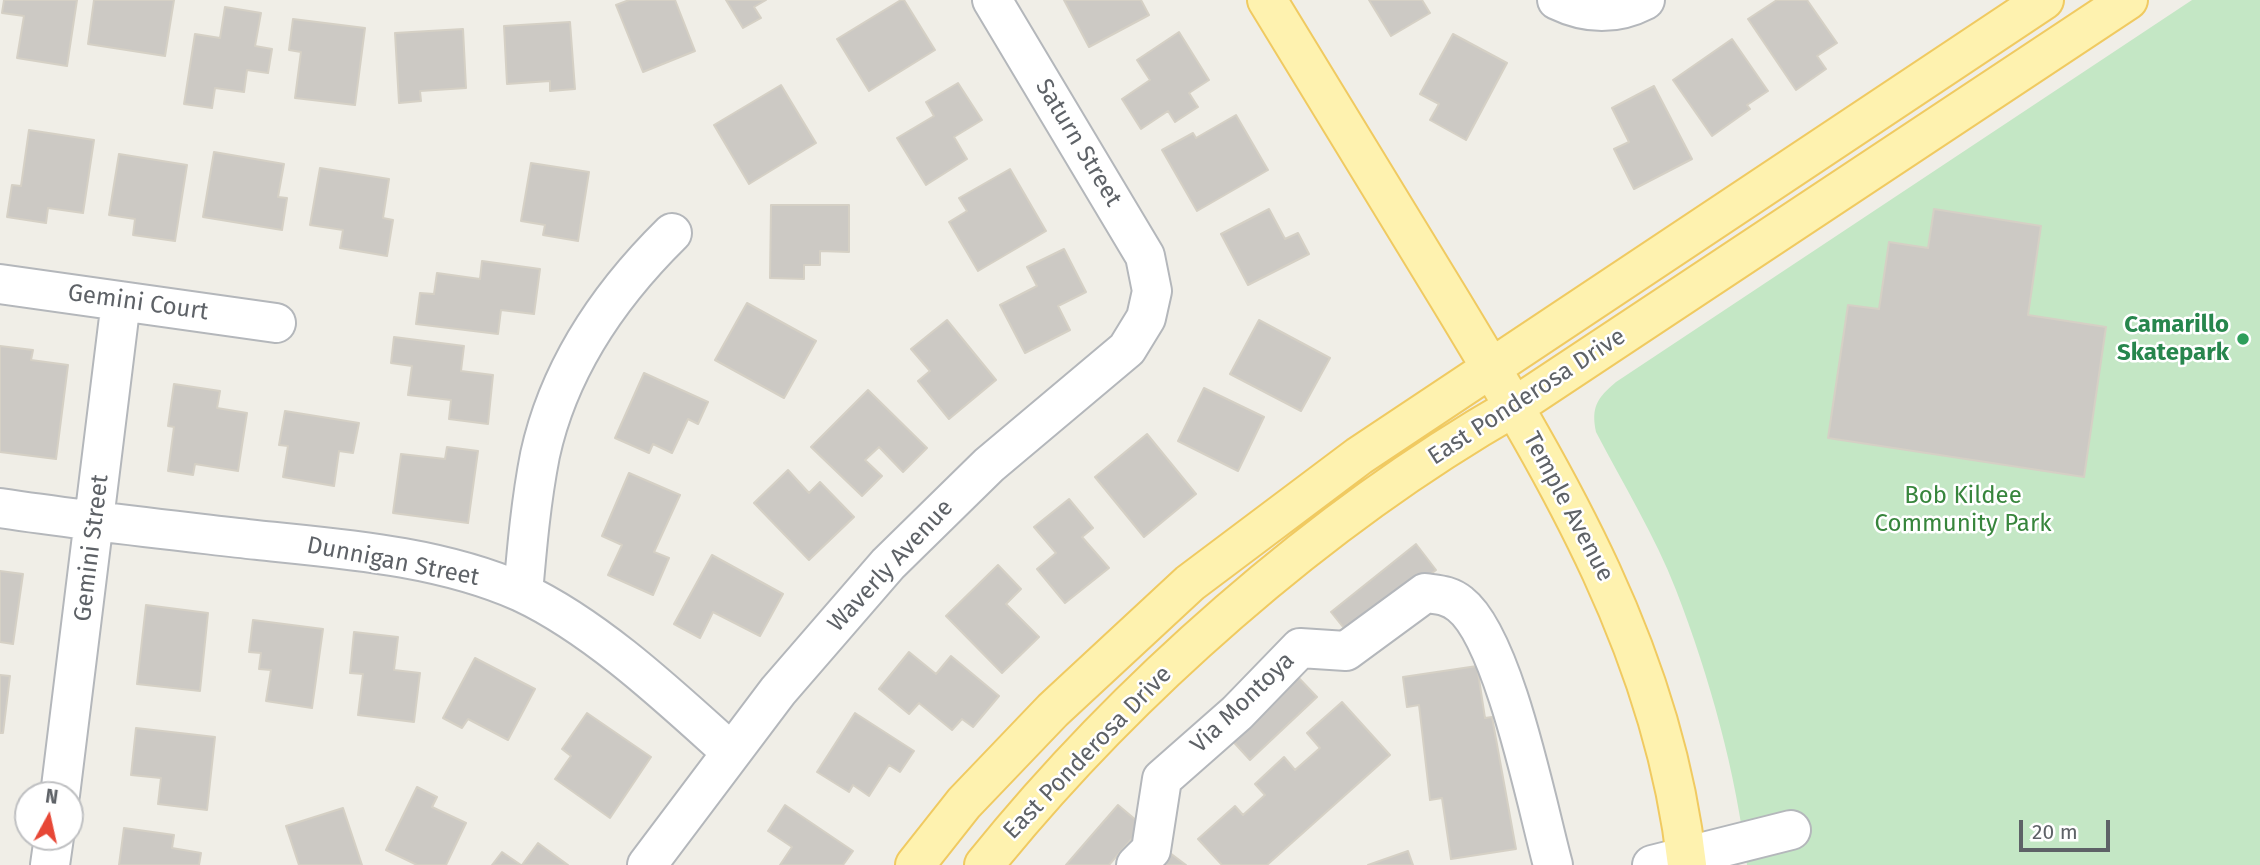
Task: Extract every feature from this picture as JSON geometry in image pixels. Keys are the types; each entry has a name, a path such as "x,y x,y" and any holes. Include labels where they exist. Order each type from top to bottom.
{"main road":[{"name":"Temple Avenue","path":"1267,0 1491,368 1583,528 1617,601 1657,716 1676,795 1675,862"},
{"name":"East Ponderosa Drive","path":"915,865 964,803 1053,710 1191,583 1359,456 2044,0"},
{"name":"East Ponderosa Drive","path":"984,865 1035,802 1194,643 1348,517 1460,438 1514,407 2128,0"}],"street":[{"name":"Saturn Street","path":"992,0 1145,256 1152,291"},
{"path":"1557,0 1571,7 1598,12 1626,9 1645,0"},
{"path":"523,593 533,496 541,452 571,367 593,327 619,290 672,233"},
{"name":"Gemini Court","path":"0,284 276,323"},
{"name":"Waverly Avenue","path":"647,865 786,681 932,519 989,465 1127,349 1146,318 1152,291"},
{"name":"Gemini Street","path":"62,781 121,301"},
{"name":"Dunnigan Street","path":"0,508 95,522 342,549 421,563 488,580 523,593 628,663 731,752"},
{"name":"Via Montoya","path":"1136,865 1151,850 1162,779 1237,713 1300,649 1346,651 1425,593 1447,596 1462,605 1480,627 1497,660 1553,865"},
{"path":"1675,862 1791,830"}],"green space":[{"name":"Bob Kildee Community Park","path":"2192,0 2260,0 2260,865 1747,865 1729,760 1700,657 1676,590 1658,550 1596,432 1594,416 1597,404 1616,382"}],"building":[{"path":"4,0 77,0 67,66 17,58 24,16 2,13"},
{"path":"94,0 174,0 165,56 88,44"},
{"path":"629,0 675,0 695,51 643,72 616,5"},
{"path":"726,0 766,0 754,7 761,18 743,28"},
{"path":"904,0 935,50 869,91 837,39"},
{"path":"1064,0 1141,0 1149,15 1089,47"},
{"path":"1369,0 1422,0 1430,13 1391,36"},
{"path":"1777,0 1807,0 1837,43 1817,56 1826,69 1796,90 1748,19"},
{"path":"225,7 261,13 255,46 272,49 268,73 247,70 244,92 215,88 212,108 184,104 195,34 220,38"},
{"path":"293,19 365,28 355,105 295,98 301,52 289,50"},
{"path":"570,22 575,89 550,91 550,81 507,84 504,26"},
{"path":"463,29 466,88 420,91 421,101 399,103 395,33"},
{"path":"1179,32 1209,80 1189,93 1198,107 1175,122 1168,111 1141,129 1122,99 1150,80 1137,60"},
{"path":"1453,34 1507,63 1466,140 1430,120 1439,104 1420,94"},
{"path":"1732,39 1768,91 1747,105 1750,109 1712,136 1673,80"},
{"path":"958,83 982,120 954,137 967,159 926,185 897,138 934,116 926,102"},
{"path":"781,85 816,143 749,184 714,125"},
{"path":"1654,86 1692,159 1634,189 1614,149 1629,142 1612,108"},
{"path":"1236,115 1268,170 1197,211 1162,150 1193,133 1196,138"},
{"path":"29,130 94,140 83,213 48,208 46,223 7,217 12,185 21,186"},
{"path":"214,152 284,164 278,197 287,198 282,230 203,217"},
{"path":"119,154 187,165 175,241 133,235 135,219 109,215"},
{"path":"531,163 589,172 578,241 543,235 545,225 521,221"},
{"path":"320,168 389,179 383,218 393,220 387,256 340,248 343,230 310,225"},
{"path":"1010,169 1046,231 978,271 949,222 967,211 959,198"},
{"path":"771,205 849,205 849,252 820,251 820,265 804,265 804,279 770,278"},
{"path":"1269,209 1285,239 1298,233 1309,254 1248,285 1221,234"},
{"path":"1934,209 2041,226 2028,315 2106,327 2084,477 1828,438 1848,305 1879,309 1889,242 1928,248"},
{"path":"1064,249 1086,292 1058,306 1070,330 1025,353 1000,305 1037,286 1027,267"},
{"path":"482,261 540,269 534,314 501,310 498,334 416,324 420,293 434,294 437,273 480,279"},
{"path":"747,303 816,341 784,398 715,360"},
{"path":"947,320 996,380 949,419 918,381 930,371 911,349"},
{"path":"1259,320 1330,358 1301,411 1230,374"},
{"path":"394,337 464,346 461,371 493,375 488,424 449,419 451,400 408,395 412,366 391,363"},
{"path":"0,346 33,350 31,360 68,365 56,459 0,452"},
{"path":"644,373 708,402 698,424 688,419 672,453 653,444 649,453 615,438"},
{"path":"174,384 220,391 217,408 247,413 238,471 195,464 193,475 168,471 174,427 168,426"},
{"path":"1204,388 1264,417 1238,471 1178,441"},
{"path":"868,390 927,448 903,472 879,447 865,460 882,476 862,496 811,447"},
{"path":"285,411 359,423 353,453 339,451 334,486 283,477 288,446 279,445"},
{"path":"1147,434 1196,494 1144,537 1095,477"},
{"path":"447,447 478,451 468,523 393,513 401,454 445,459"},
{"path":"788,470 809,493 820,482 854,517 809,560 754,503"},
{"path":"629,473 680,495 654,552 669,558 653,595 608,575 622,545 602,536"},
{"path":"1069,499 1093,528 1082,537 1109,568 1065,603 1037,569 1056,553 1034,527"},
{"path":"1416,544 1436,570 1351,637 1331,612"},
{"path":"712,555 783,594 760,636 713,612 700,638 674,624"},
{"path":"998,565 1021,589 1006,604 1039,637 1002,673 946,616"},
{"path":"0,571 23,574 13,644 0,642"},
{"path":"146,605 208,613 200,691 137,684"},
{"path":"253,620 323,629 312,708 266,701 271,670 259,669 261,653 249,652"},
{"path":"354,632 398,637 394,670 420,673 414,722 358,715 363,674 350,673"},
{"path":"909,652 936,674 951,656 999,696 973,727 962,719 952,730 919,703 909,714 879,689"},
{"path":"475,658 535,689 508,740 468,719 462,728 443,718"},
{"path":"1477,666 1485,718 1492,717 1516,849 1451,859 1442,798 1430,800 1419,705 1407,707 1403,677"},
{"path":"1295,674 1317,697 1250,760 1228,736"},
{"path":"0,675 10,676 3,733 0,733"},
{"path":"1342,702 1390,755 1267,865 1222,865 1198,839 1235,806 1243,815 1265,795 1255,784 1284,757 1295,770 1320,748 1307,733"},
{"path":"587,713 651,757 610,818 555,779 571,756 562,749"},
{"path":"855,713 914,751 900,772 889,765 869,796 853,785 849,792 817,772"},
{"path":"136,728 215,737 207,810 158,804 161,778 131,775"},
{"path":"417,787 437,797 432,807 466,823 446,865 417,865 386,850"},
{"path":"785,805 853,851 843,865 780,865 792,847 768,831"},
{"path":"1118,805 1143,826 1109,865 1066,865"},
{"path":"343,808 362,865 299,865 286,826"},
{"path":"124,828 174,835 172,848 201,853 199,865 119,865"},
{"path":"538,843 568,865 522,865"},
{"path":"1166,850 1186,865 1155,865"},
{"path":"1408,851 1413,865 1368,865"},
{"path":"502,852 521,865 492,865"}],"place":[{"name":"Camarillo Skatepark","path":"2243,339"}]}
